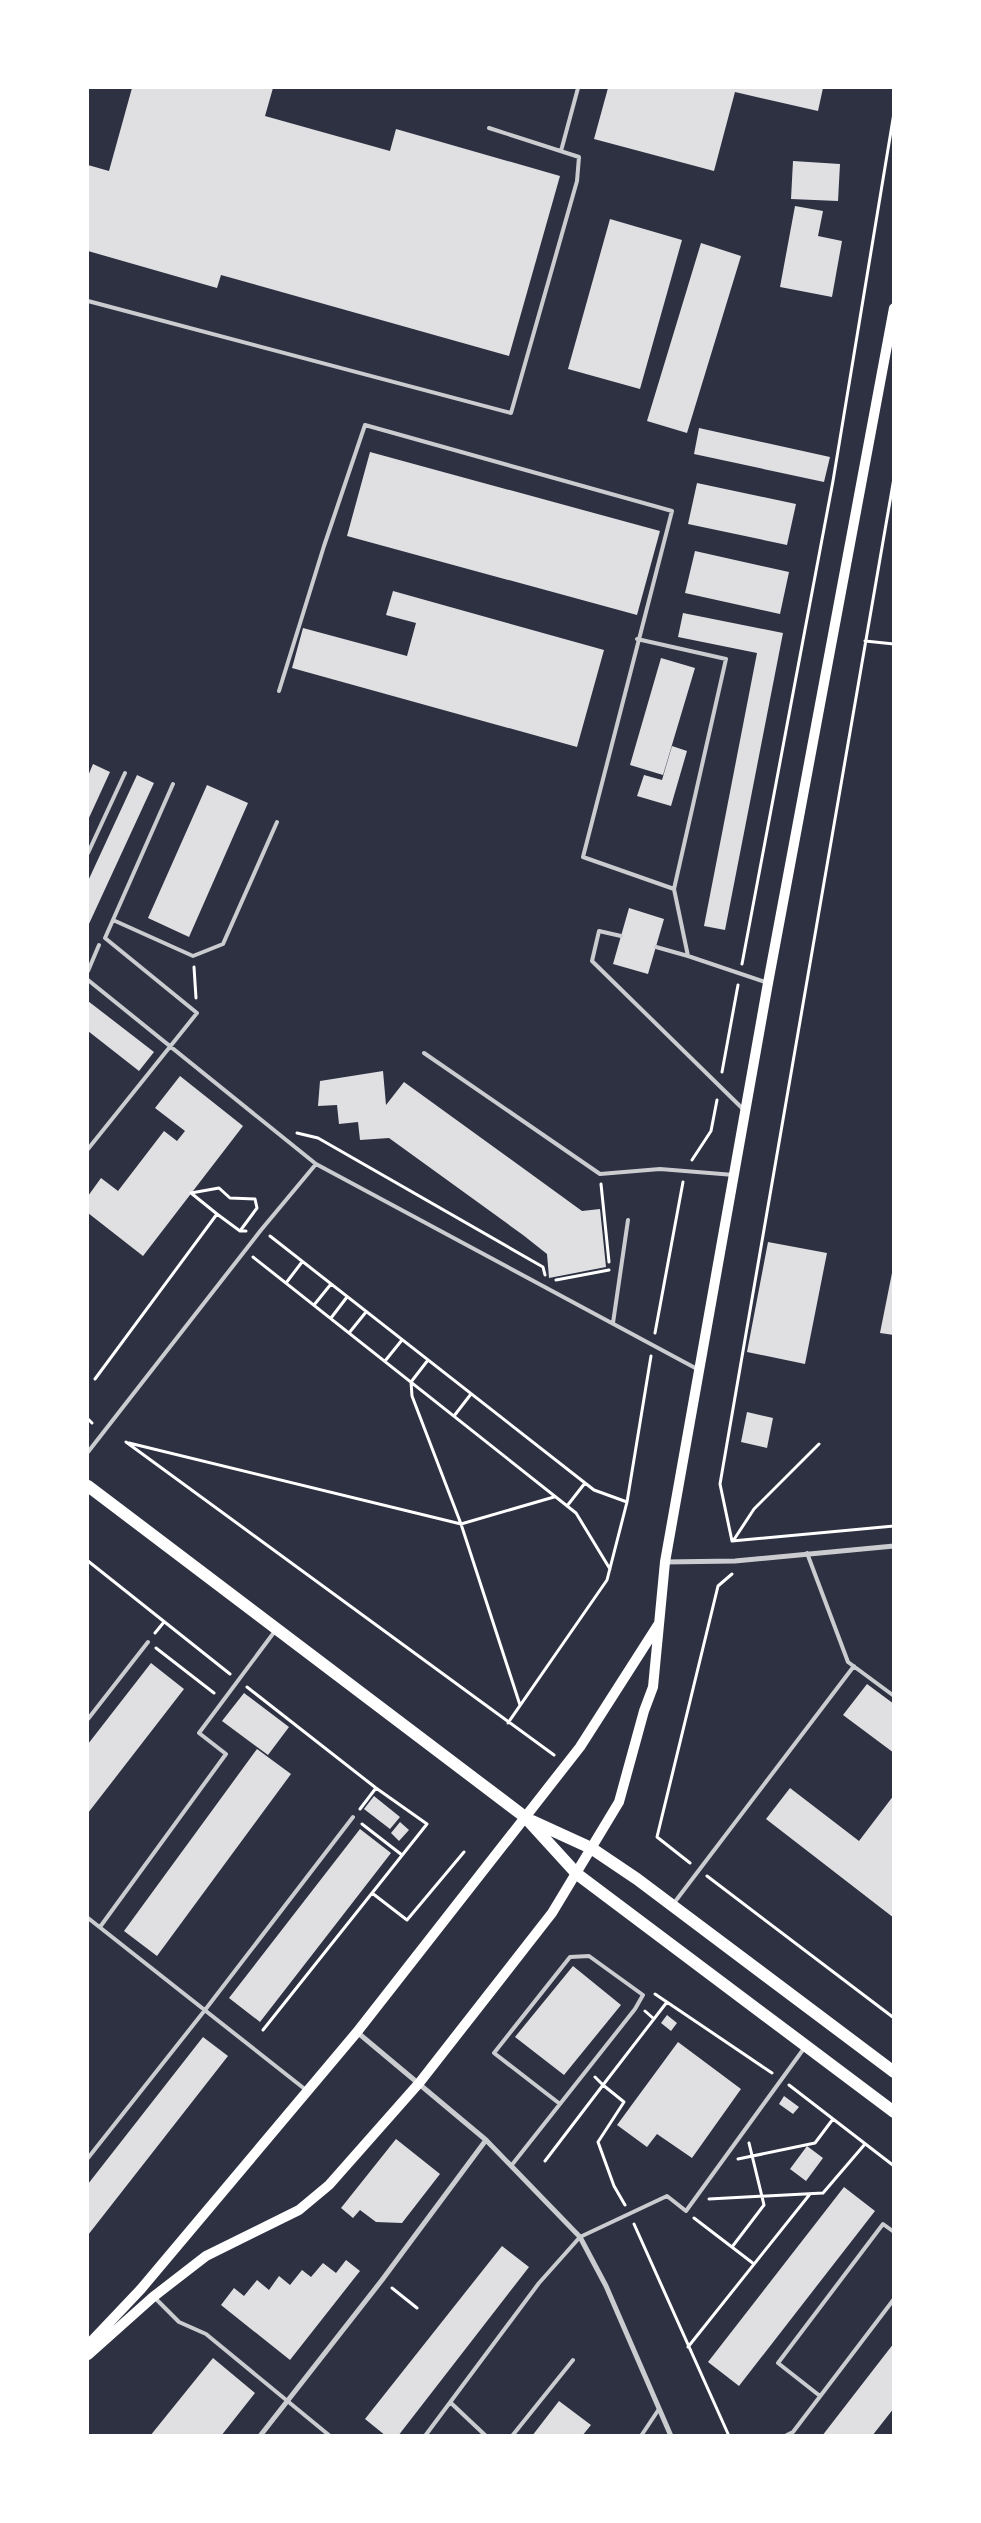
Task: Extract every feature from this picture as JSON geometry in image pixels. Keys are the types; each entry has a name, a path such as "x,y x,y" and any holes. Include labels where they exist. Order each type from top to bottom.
{"main road":[{"path":"88,2355 153,2297 206,2256 299,2210 329,2185 420,2082 552,1913 619,1802 653,1687 664,1562 768,983 894,308"},
{"path":"88,1486 525,1817 577,1874 894,2112"},
{"path":"88,2345 141,2289 357,2032 580,1747 660,1622"},
{"path":"525,1817 591,1848 637,1879 894,2072"}],"street":[{"path":"664,1562 735,1561 894,1546"},
{"path":"357,2032 420,2082 486,2140 580,2237 606,2286 671,2436"},
{"path":"260,2436 382,2280 486,2140"}],"lane":[{"path":"561,151 578,88"},
{"path":"88,301 511,413 577,181 579,157 489,128"},
{"path":"279,691 324,546 366,425 672,511 583,858 674,889"},
{"path":"638,639 726,659 674,889 688,956"},
{"path":"88,853 125,773"},
{"path":"88,1148 197,1014 105,938 173,784"},
{"path":"113,920 193,956 223,944 277,822"},
{"path":"621,936 599,931 592,960 746,1112"},
{"path":"88,971 99,945"},
{"path":"656,947 768,983"},
{"path":"88,980 316,1164 699,1370"},
{"path":"424,1053 600,1174 685,1170 734,1175"},
{"path":"88,1452 261,1230 316,1164"},
{"path":"613,1323 628,1220"},
{"path":"807,1553 848,1662 894,1696"},
{"path":"100,1926 226,1754 199,1733 277,1630"},
{"path":"88,1719 148,1642"},
{"path":"672,1906 701,1871 854,1666"},
{"path":"88,2158 206,2010 353,1817"},
{"path":"88,1918 308,2092"},
{"path":"511,2166 636,2009 643,1995 588,1956 570,1957 494,2053 560,2104"},
{"path":"425,2436 539,2283 580,2237 667,2196 686,2211 723,2163 780,2078 805,2046"},
{"path":"820,2396 778,2363 883,2224 894,2232"},
{"path":"153,2297 179,2322 206,2334 330,2436"},
{"path":"785,2436 793,2432 894,2299"},
{"path":"512,2436 573,2360"},
{"path":"451,2403 486,2436"},
{"path":"641,2436 659,2409"},
{"path":"793,2432 798,2436"}],"path":[{"path":"508,1723 607,1580 627,1502 653,1344 685,1170 711,1131 720,1086 835,472 894,114"},
{"path":"732,1542 720,1484 864,640 894,478"},
{"path":"864,640 894,644"},
{"path":"193,956 197,1014"},
{"path":"270,1126 318,1138 543,1267 546,1281 610,1270 600,1174"},
{"path":"240,1231 257,1208 255,1199 230,1198 219,1188 191,1193 240,1231 261,1230"},
{"path":"95,1379 218,1214"},
{"path":"268,1235 594,1490 627,1502"},
{"path":"260,1262 576,1513 610,1569"},
{"path":"286,1283 302,1262"},
{"path":"314,1305 331,1284"},
{"path":"331,1318 347,1297"},
{"path":"349,1333 366,1312"},
{"path":"385,1361 402,1340"},
{"path":"428,1360 411,1382 412,1396 460,1524 520,1706"},
{"path":"454,1416 471,1394"},
{"path":"88,1419 92,1423"},
{"path":"554,1755 126,1442 460,1524 555,1496"},
{"path":"732,1542 754,1509 820,1444"},
{"path":"567,1506 585,1483"},
{"path":"732,1542 894,1526"},
{"path":"88,1561 376,1788 427,1824 263,2030"},
{"path":"735,1571 718,1586 657,1837 894,2018"},
{"path":"157,1631 164,1622"},
{"path":"148,1642 223,1700"},
{"path":"376,1788 353,1817 402,1855"},
{"path":"372,1893 407,1920 464,1852"},
{"path":"650,1992 780,2078 894,2166"},
{"path":"545,2161 603,2085 587,2070"},
{"path":"723,2163 815,2143 833,2119"},
{"path":"732,2248 764,2205 746,2129"},
{"path":"695,2200 823,2193 865,2144"},
{"path":"688,2347 810,2194"},
{"path":"686,2211 754,2264"},
{"path":"382,2280 417,2308"}],"building":[{"path":"132,88 273,88 265,116 390,151 396,129 560,176 509,356 221,275 217,288 88,251 88,165 109,171"},
{"path":"608,88 823,88 818,111 735,92 714,171 594,139"},
{"path":"793,161 840,164 838,201 791,199"},
{"path":"795,206 823,211 818,236 842,241 832,297 780,287"},
{"path":"610,219 682,240 640,389 568,369"},
{"path":"701,243 741,256 687,433 647,421"},
{"path":"699,428 830,457 824,482 694,454"},
{"path":"370,452 660,531 637,615 347,536"},
{"path":"697,483 796,504 787,545 688,524"},
{"path":"695,551 789,572 780,614 685,593"},
{"path":"393,591 604,650 577,747 292,668 303,628 407,656 416,623 386,615"},
{"path":"683,613 783,633 725,930 704,926 757,653 678,637"},
{"path":"661,658 695,668 663,775 630,765"},
{"path":"672,746 687,751 671,806 637,796 644,775 662,780"},
{"path":"93,764 110,772 88,820 88,776"},
{"path":"137,775 154,783 88,926 88,881"},
{"path":"207,785 248,803 189,937 148,918"},
{"path":"629,908 664,919 648,974 613,964"},
{"path":"88,1001 154,1052 139,1071 88,1031"},
{"path":"383,1071 386,1105 404,1082 582,1211 600,1209 606,1267 549,1278 547,1254 523,1235 389,1138 360,1140 358,1122 339,1124 337,1105 318,1106 320,1081"},
{"path":"180,1076 243,1126 143,1256 88,1213 88,1196 101,1178 118,1191 164,1131 177,1141 185,1131 155,1108"},
{"path":"768,1242 827,1253 805,1364 747,1352"},
{"path":"894,1263 894,1335 880,1333"},
{"path":"747,1412 773,1418 767,1448 741,1442"},
{"path":"151,1663 184,1689 88,1813 88,1744"},
{"path":"867,1684 894,1704 894,1753 843,1715"},
{"path":"244,1693 289,1727 268,1755 222,1721"},
{"path":"257,1749 291,1774 157,1956 124,1931"},
{"path":"790,1788 859,1841 894,1795 894,1918 766,1819"},
{"path":"374,1796 400,1817 390,1829 364,1809"},
{"path":"400,1822 409,1830 399,1841 391,1833"},
{"path":"360,1829 391,1853 260,2022 229,1998"},
{"path":"573,1966 621,2005 564,2075 515,2037"},
{"path":"667,2015 677,2023 671,2031 661,2023"},
{"path":"203,2037 228,2056 88,2235 88,2184"},
{"path":"678,2042 741,2089 692,2158 657,2134 647,2147 617,2125"},
{"path":"784,2096 799,2107 793,2114 779,2104"},
{"path":"396,2139 440,2174 402,2223 376,2222 360,2210 353,2218 341,2208"},
{"path":"807,2146 823,2158 806,2181 790,2169"},
{"path":"844,2187 875,2211 739,2386 708,2362"},
{"path":"502,2246 529,2267 398,2436 386,2436 365,2419"},
{"path":"346,2260 360,2271 290,2360 221,2305 234,2288 244,2296 257,2280 269,2290 279,2276 290,2285 302,2270 311,2277 323,2263 336,2273"},
{"path":"894,2343 894,2408 872,2436 822,2436"},
{"path":"213,2358 255,2393 221,2436 150,2436"},
{"path":"559,2401 591,2425 582,2436 532,2436"}]}
